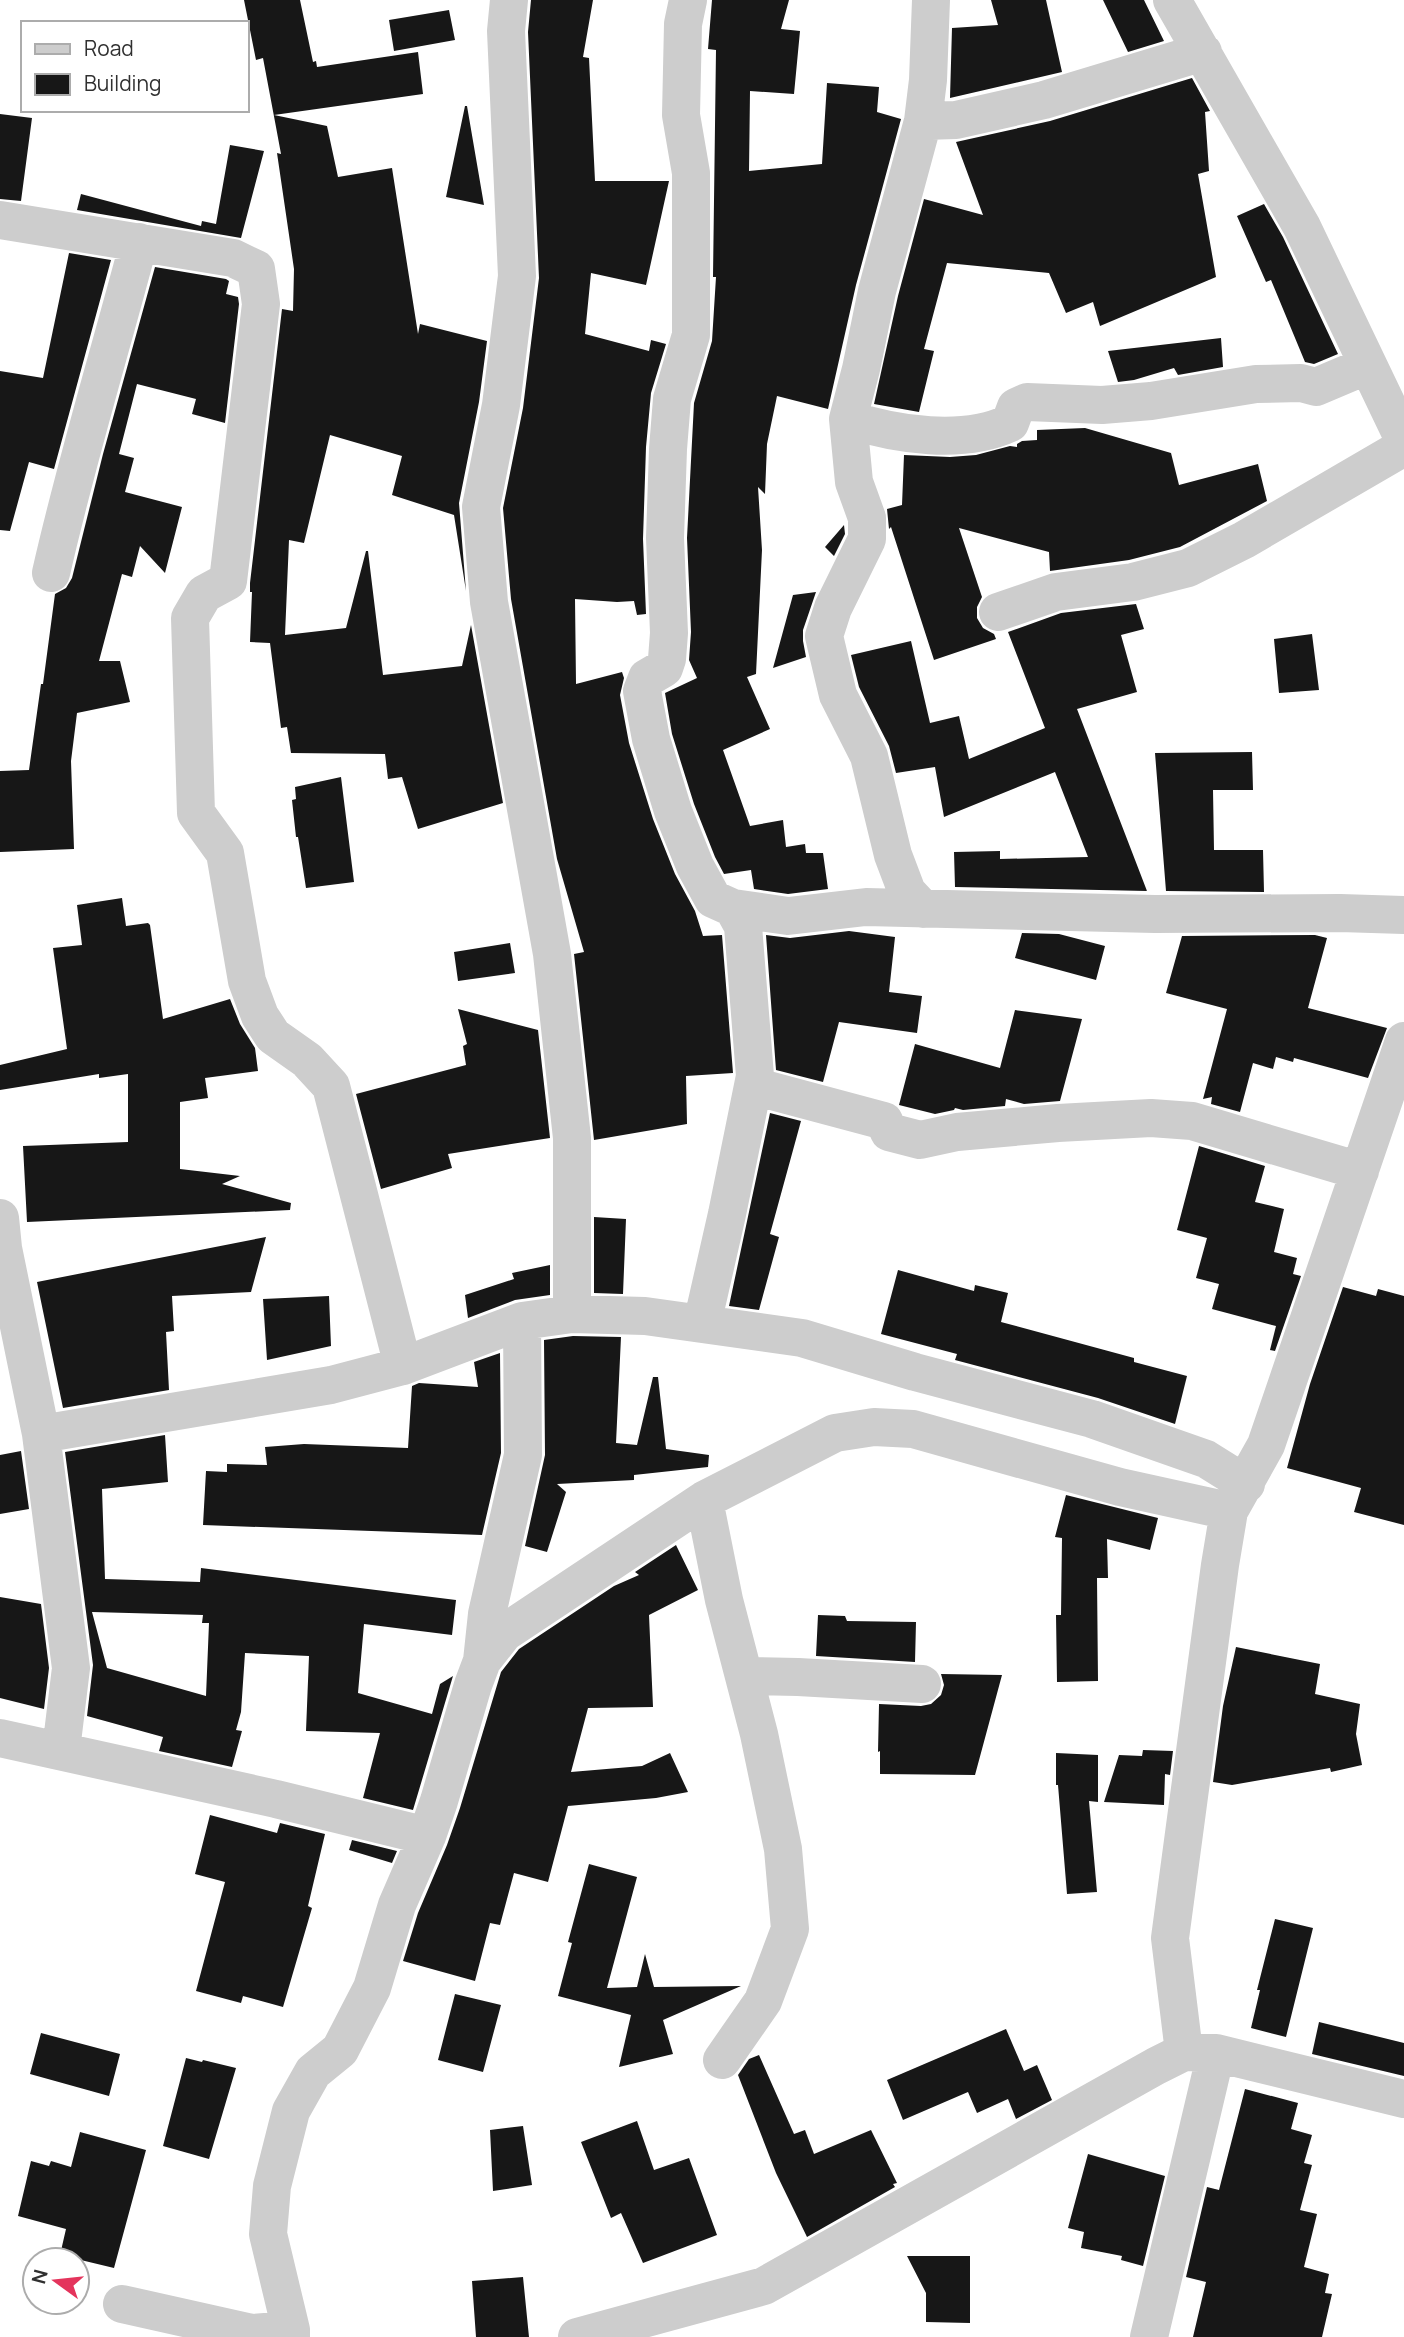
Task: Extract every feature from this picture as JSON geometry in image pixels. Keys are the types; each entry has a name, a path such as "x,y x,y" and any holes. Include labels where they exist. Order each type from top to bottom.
{"street":[{"path":"509,0 506,31 517,276 501,405 481,507 489,602 552,954 572,1138 572,1314"},
{"path":"688,0 683,24 681,116 691,173 691,335 672,399 668,449 665,538 669,633 667,659 664,668 647,678 642,691 651,739 673,811 695,866 713,900 733,908 788,916 866,907 1155,914 1404,915"},
{"path":"923,909 907,892 893,855 869,756 838,695 824,635 833,608 867,539 867,518 854,482 848,419 877,291 923,121 928,80 931,0"},
{"path":"1172,0 1303,227 1404,440"},
{"path":"923,121 956,120 1044,100 1203,52"},
{"path":"0,220 233,258 256,269 261,304 228,581 204,594 190,618 196,813 225,853 247,981 260,1016 273,1036 307,1060 331,1086 402,1366"},
{"path":"51,573 71,485 139,242"},
{"path":"848,419 876,428 919,434 971,434 996,430 1010,423 1016,407 1027,402 1102,405 1151,401 1256,384 1301,383 1316,387 1368,365"},
{"path":"998,612 1056,592 1133,582 1188,568 1244,540 1404,447"},
{"path":"702,1324 755,1076 743,926 733,908"},
{"path":"1149,2337 1200,2053 1170,1938 1220,1565 1238,1497 1266,1445 1404,1041"},
{"path":"753,1086 884,1121 889,1132 920,1140 970,1130 1058,1122 1151,1118 1192,1121 1360,1171"},
{"path":"1,1238 41,1434 71,1668 61,1750"},
{"path":"41,1434 331,1385 402,1366 522,1321 572,1314 645,1316 802,1338 915,1373 1092,1419 1206,1459 1238,1497"},
{"path":"122,2304 252,2333 291,2333 268,2234 272,2186 291,2111 313,2072 340,2050 372,1988 397,1905 427,1836 482,1661 487,1614 523,1455 522,1321"},
{"path":"482,1661 504,1633 704,1500 835,1433 874,1427 913,1429 1119,1487 1238,1497"},
{"path":"704,1500 724,1600 759,1734 783,1849 790,1928 763,2001 722,2060"},
{"path":"744,1676 922,1684"},
{"path":"0,1738 276,1799 427,1836"},
{"path":"577,2337 764,2286 1132,2079 1200,2053 1404,2099"}],"building":[{"path":"244,0 300,0 313,62 316,61 317,67 418,52 423,94 274,115 327,126 338,177 392,168 418,334 420,324 487,341 479,402 459,503 466,591 454,515 392,495 402,456 330,435 304,543 289,540 285,635 346,628 366,551 383,675 462,666 471,625 503,803 418,829 402,777 388,779 385,754 291,753 287,727 281,728 270,643 250,642 250,583 282,309 293,311 294,269 277,153 281,154 276,127 263,58 256,60"},
{"path":"531,0 593,0 583,57 589,58 595,181 669,181 646,285 591,273 585,334 649,351 651,340 666,344 651,393 646,447 643,539 646,614 637,615 634,601 575,599 576,684 622,672 624,678 620,695 629,743 653,819 675,874 695,911 703,936 722,935 733,1073 686,1076 687,1124 594,1140 574,954 584,952 557,859 511,599 503,508 523,408 539,278 528,32"},
{"path":"712,0 789,0 781,29 800,31 794,94 750,91 749,171 822,164 827,83 879,87 877,112 901,119 856,285 828,409 777,396 767,444 765,494 758,487 762,550 756,674 747,677 770,729 723,750 750,826 783,820 786,847 805,844 806,853 823,853 828,889 788,894 754,889 751,870 724,874 694,804 672,734 665,693 697,678 689,660 691,632 687,538 694,403 712,341 716,277 713,277 716,50 708,49"},
{"path":"991,0 1046,0 1062,72 950,98 952,28 998,25"},
{"path":"1103,0 1144,0 1164,41 1128,52"},
{"path":"449,10 455,40 394,51 389,20"},
{"path":"1192,78 1210,111 1205,112 1209,171 1198,174 1216,277 1100,326 1093,302 1066,313 1049,273 947,263 924,349 934,351 919,412 874,404 898,296 924,199 983,215 956,142 1050,121"},
{"path":"467,106 484,205 446,197"},
{"path":"0,114 32,118 21,201 0,199"},
{"path":"230,145 264,151 241,238 77,210 81,194 201,226 202,221 216,224"},
{"path":"1264,204 1283,237 1338,354 1314,364 1305,362 1271,280 1266,282 1237,216"},
{"path":"69,253 111,260 54,469 29,462 10,531 0,530 0,371 43,378"},
{"path":"155,267 226,279 229,281 226,294 238,297 225,423 192,414 196,399 137,384 119,454 134,458 125,492 182,507 165,573 140,546 132,577 122,574 99,661 120,661 130,702 77,713 71,761 74,849 0,852 0,771 29,770 55,594 66,588 72,578"},
{"path":"1221,338 1223,367 1178,375 1174,368 1118,382 1108,351"},
{"path":"1085,428 1171,453 1179,485 1258,464 1267,501 1180,547 1129,560 1050,571 1049,552 959,528 982,597 977,607 977,618 983,628 994,634 996,639 934,660 891,527 889,529 887,509 902,505 904,455 976,455 1010,446 1017,447 1022,441 1037,440 1037,430"},
{"path":"844,525 845,534 834,556 825,547"},
{"path":"816,592 803,630 806,657 773,668 793,595"},
{"path":"1136,604 1144,629 1121,635 1137,692 1077,709 1147,891 955,887 954,852 1000,851 1000,859 1088,857 1055,772 944,817 935,767 896,773 889,746 859,687 851,655 911,641 930,723 959,716 969,759 1045,728 1008,632 1061,613"},
{"path":"1312,634 1319,690 1279,693 1274,639"},
{"path":"1252,752 1253,790 1213,790 1214,850 1263,850 1264,892 1166,891 1155,753"},
{"path":"341,777 354,882 306,888 296,837 292,800 296,799 295,787"},
{"path":"122,898 126,926 150,925 163,1019 230,999 240,1024 255,1048 258,1071 205,1078 208,1098 180,1102 180,1169 240,1176 222,1184 291,1203 290,1210 27,1222 23,1146 128,1142 128,1074 99,1078 99,1074 0,1090 0,1065 67,1049 53,948 82,945 77,905"},
{"path":"849,931 895,937 889,992 922,996 917,1033 839,1022 823,1082 776,1070 766,935 790,938"},
{"path":"1022,933 1059,934 1105,946 1096,980 1015,958"},
{"path":"1315,935 1327,938 1308,1008 1387,1028 1368,1078 1294,1058 1293,1062 1276,1057 1273,1069 1253,1063 1240,1112 1211,1104 1212,1097 1203,1099 1227,1009 1166,993 1182,936"},
{"path":"510,943 515,973 458,981 454,952"},
{"path":"458,1009 538,1030 550,1138 448,1154 452,1168 381,1189 356,1094 466,1065 463,1046 467,1044"},
{"path":"1015,1010 1082,1019 1060,1101 1024,1104 1006,1099 1005,1106 963,1110 955,1108 935,1114 899,1105 915,1044 1000,1068"},
{"path":"770,1113 801,1121 770,1234 779,1237 759,1310 729,1306"},
{"path":"1199,1146 1265,1166 1255,1202 1284,1209 1274,1252 1297,1258 1293,1274 1301,1276 1275,1351 1270,1350 1276,1326 1212,1309 1219,1284 1196,1278 1207,1238 1177,1230"},
{"path":"594,1217 626,1219 623,1294 594,1293"},
{"path":"266,1237 251,1292 172,1296 174,1331 166,1332 169,1390 63,1408 37,1282"},
{"path":"550,1265 550,1295 515,1300 468,1318 465,1295 514,1279 512,1273"},
{"path":"898,1270 974,1291 975,1285 1008,1293 1001,1322 1134,1358 1134,1362 1187,1376 1175,1424 1098,1398 955,1360 957,1354 881,1334"},
{"path":"1343,1287 1376,1296 1378,1289 1404,1296 1404,1525 1354,1512 1361,1488 1287,1468 1310,1384"},
{"path":"329,1296 331,1346 267,1360 263,1299"},
{"path":"573,1336 621,1337 616,1443 637,1445 653,1377 658,1377 666,1449 709,1455 708,1467 634,1475 634,1480 557,1484 566,1492 547,1552 525,1546 545,1455 544,1340"},
{"path":"500,1353 501,1453 482,1535 203,1525 206,1471 227,1472 227,1464 267,1465 265,1447 304,1444 408,1448 412,1386 419,1383 478,1387 474,1362"},
{"path":"165,1435 168,1482 102,1489 105,1579 200,1582 201,1568 456,1600 452,1635 364,1624 358,1693 432,1714 440,1684 453,1676 413,1810 363,1798 380,1733 306,1731 309,1656 245,1653 241,1712 236,1730 242,1731 232,1767 159,1751 163,1737 87,1716 93,1665 65,1452","holes":["92,1612 203,1615 202,1623 209,1623 206,1696 107,1668"]},
{"path":"21,1451 29,1509 0,1514 0,1455"},
{"path":"1066,1495 1158,1518 1150,1550 1107,1539 1108,1578 1097,1578 1098,1681 1057,1682 1056,1615 1061,1615 1062,1538 1055,1537"},
{"path":"676,1545 698,1590 649,1615 653,1707 588,1708 571,1772 642,1766 670,1753 688,1792 656,1798 568,1806 548,1882 514,1873 500,1925 490,1923 475,1981 403,1961 418,1913 460,1808 501,1672 519,1649 614,1586 639,1575 635,1572"},
{"path":"0,1597 41,1604 49,1668 44,1709 0,1698"},
{"path":"818,1615 845,1616 847,1621 916,1622 915,1662 816,1656"},
{"path":"1236,1647 1320,1664 1315,1694 1360,1704 1356,1734 1362,1765 1331,1772 1330,1768 1232,1785 1213,1782 1223,1706"},
{"path":"941,1674 1002,1675 975,1775 880,1774 879,1704 931,1704 941,1695 944,1685"},
{"path":"1143,1750 1173,1751 1170,1775 1165,1774 1164,1805 1104,1802 1119,1755 1142,1756"},
{"path":"1056,1753 1098,1755 1098,1802 1089,1801 1097,1892 1067,1894 1056,1785"},
{"path":"210,1815 277,1833 280,1823 325,1834 308,1906 312,1908 283,2007 243,1996 241,2003 196,1991 225,1882 195,1874"},
{"path":"352,1840 397,1851 392,1863 349,1850"},
{"path":"589,1864 637,1877 607,1988 637,1987 645,1954 654,1987 741,1986 663,2020 673,2054 619,2067 631,2015 558,1996 572,1943 568,1942"},
{"path":"1275,1919 1313,1928 1286,2037 1251,2028 1260,1990 1257,1990"},
{"path":"455,1994 501,2005 483,2072 438,2060"},
{"path":"1319,2022 1404,2043 1404,2076 1312,2054"},
{"path":"1006,2029 1024,2071 1037,2065 1052,2100 1016,2119 1008,2099 977,2113 968,2092 903,2120 887,2080"},
{"path":"41,2033 120,2054 109,2096 30,2074"},
{"path":"759,2055 794,2134 805,2130 814,2154 871,2130 897,2183 893,2184 895,2187 807,2237 776,2173 738,2075 749,2059"},
{"path":"186,2058 236,2068 209,2159 163,2146"},
{"path":"1245,2089 1298,2103 1291,2129 1312,2135 1304,2163 1312,2165 1300,2210 1317,2214 1304,2267 1329,2274 1325,2293 1332,2294 1322,2337 1193,2337 1206,2282 1186,2277 1207,2187 1219,2190"},
{"path":"637,2121 654,2170 689,2158 717,2235 643,2263 621,2213 611,2218 581,2142"},
{"path":"523,2126 532,2185 493,2191 490,2130"},
{"path":"80,2132 146,2150 114,2268 91,2262 91,2246 62,2246 66,2229 18,2216 31,2161 49,2166 51,2161 71,2167"},
{"path":"1088,2154 1165,2176 1143,2266 1121,2260 1122,2256 1081,2248 1084,2232 1068,2228"},
{"path":"907,2256 970,2256 970,2323 926,2322 926,2293"},
{"path":"523,2277 529,2337 476,2337 472,2281"}]}
